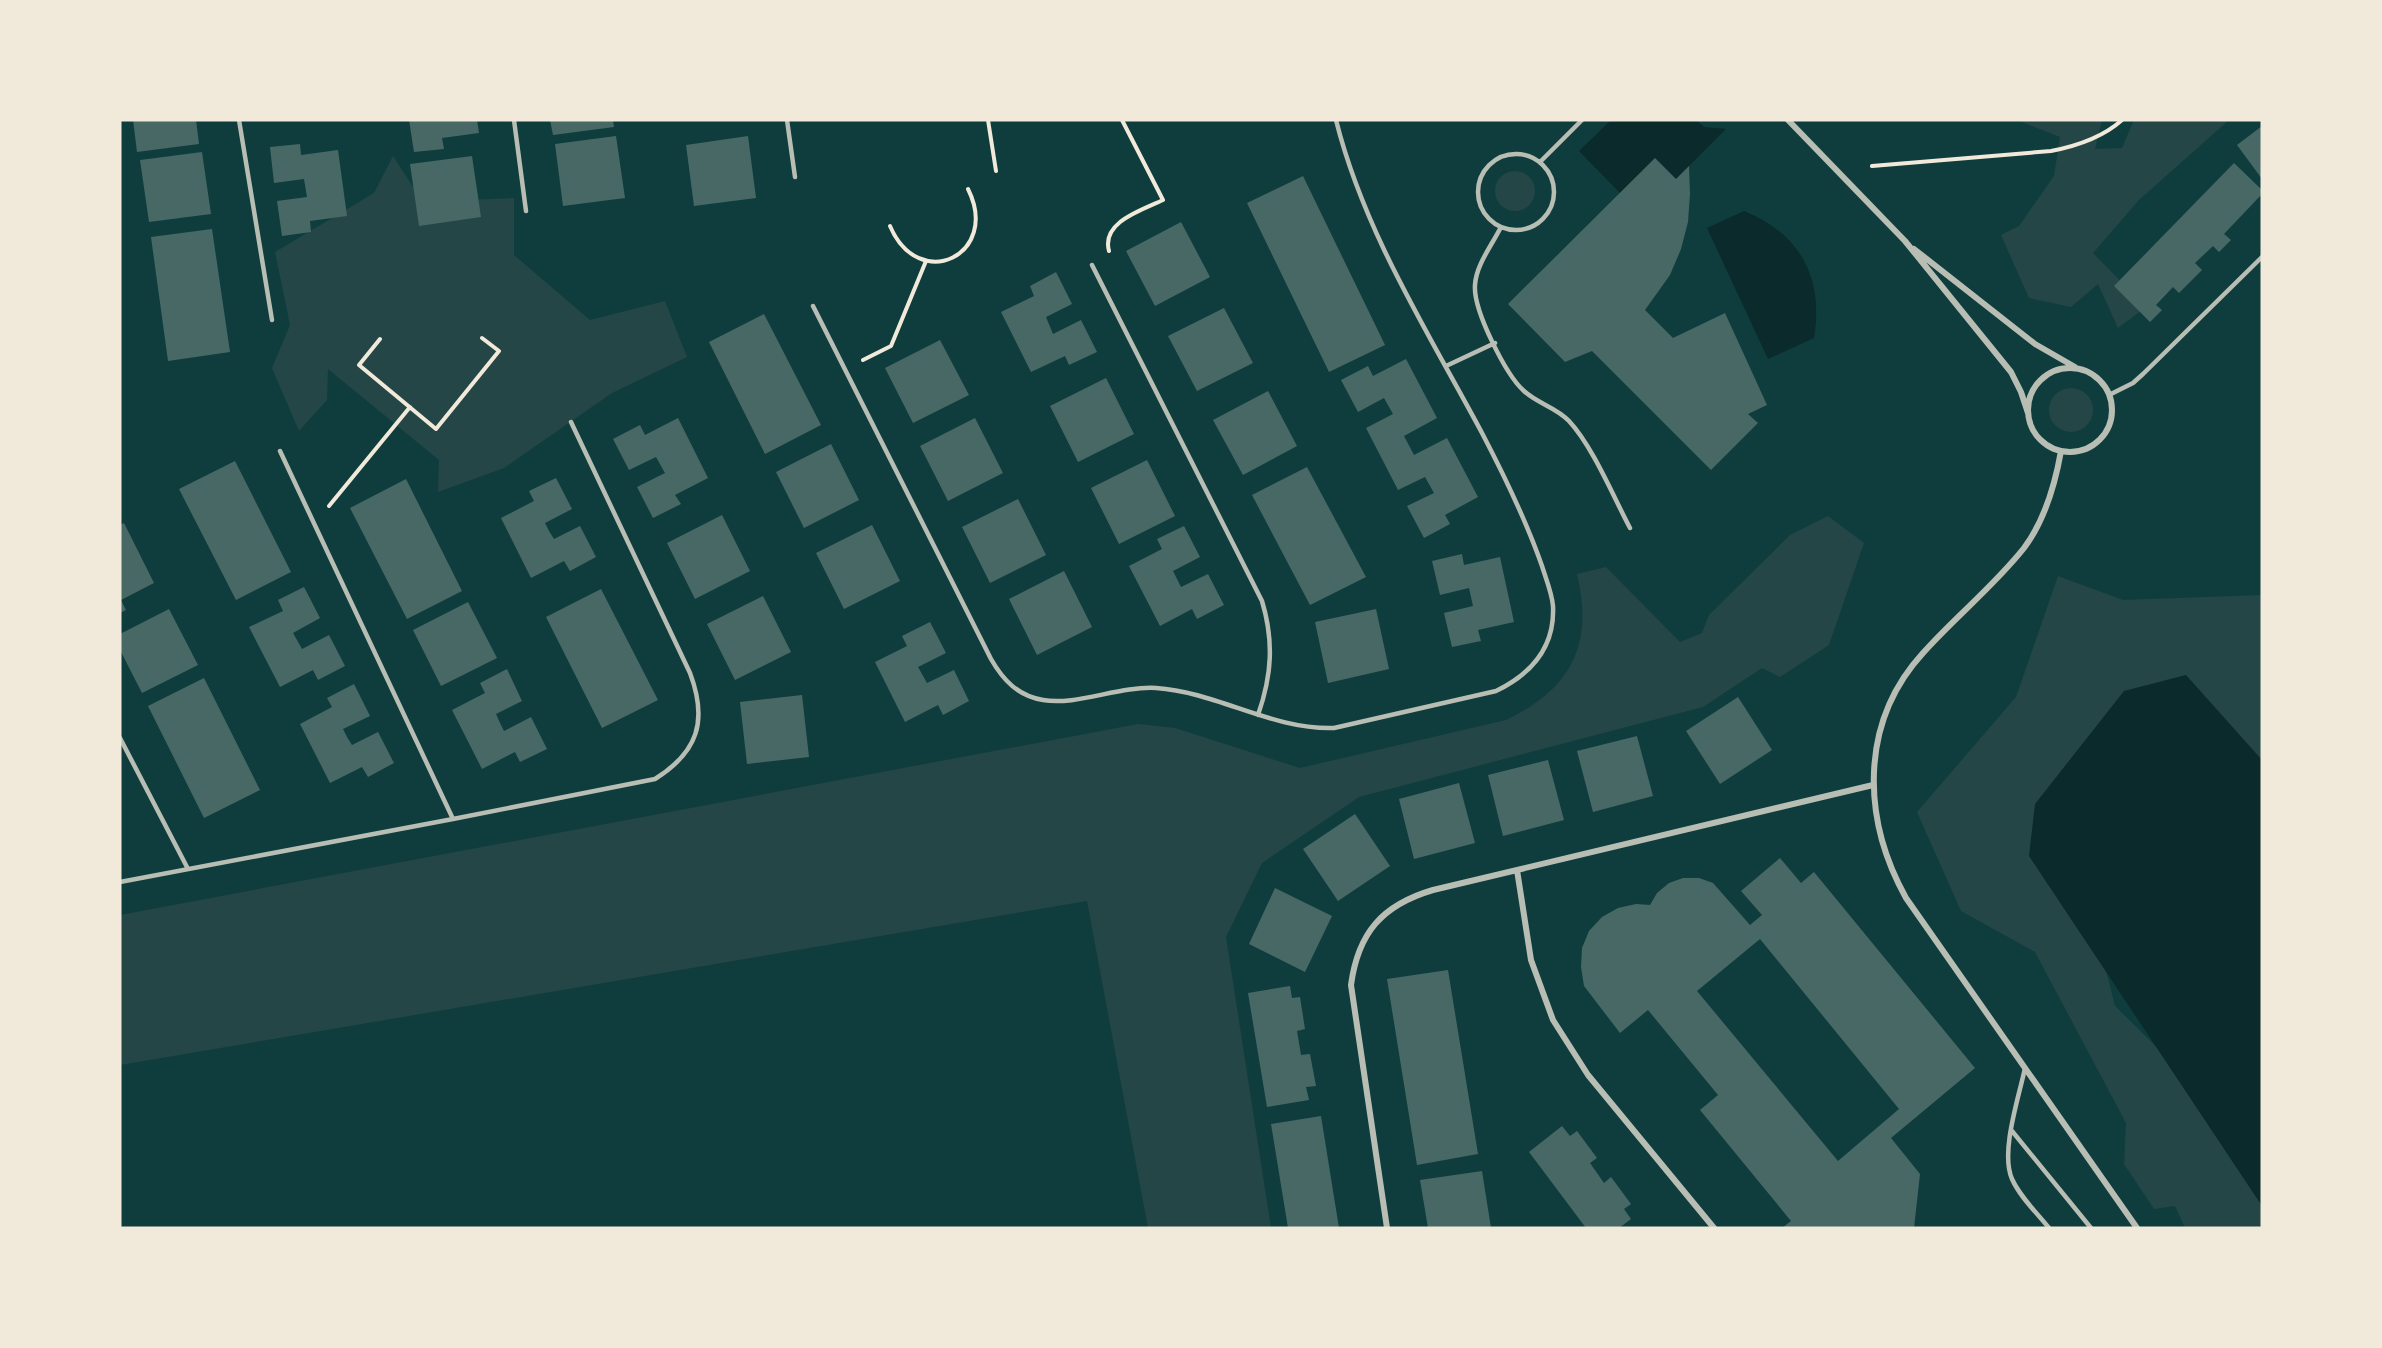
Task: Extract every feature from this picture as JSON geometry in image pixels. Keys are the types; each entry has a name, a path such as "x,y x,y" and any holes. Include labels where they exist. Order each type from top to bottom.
{"street":[{"path":"1788,120 1905,241 2011,372 2021,392 2033,430 2040,440 2061,451 2072,453 2084,450 2103,437 2112,415 2109,395 2101,382 2081,369 2049,355 1905,241"},
{"path":"2028,413 2034,389 2042,379 2060,369 2081,369"},
{"path":"2061,451 2048,502 2024,548 1921,654 1890,703 1874,759 1875,817 1892,873 1906,898 2137,1228"},
{"path":"1387,1228 1351,985 1354,963 1363,941 1376,922 1393,907 1412,896 1873,785"},
{"path":"1517,870 1531,960 1553,1020 1588,1075 1714,1228"}],"lane":[{"path":"239,120 272,320"},
{"path":"514,120 526,211"},
{"path":"787,120 795,177"},
{"path":"813,306 991,659 1011,686 1026,695 1059,701 1125,689 1159,688 1308,729 1334,728 1496,691 1524,674 1545,648 1552,627 1553,604 1531,535 1508,481 1383,247 1361,197 1336,120"},
{"path":"1540,162 1582,120"},
{"path":"1510,154 1526,155 1540,162 1550,172 1554,185 1554,199 1549,212 1540,223 1528,229 1514,231 1501,227 1487,218 1480,203 1478,187 1483,172 1495,160 1510,154"},
{"path":"1501,227 1478,272 1475,286 1481,314 1516,384 1527,394 1562,413 1578,432 1630,528"},
{"path":"2109,395 2143,374 2262,257"},
{"path":"1092,265 1262,601 1269,623 1272,647 1271,670 1258,715"},
{"path":"1446,366 1495,343"},
{"path":"120,882 655,779 673,768 687,753 696,734 700,714 698,693 571,422"},
{"path":"280,451 453,819"},
{"path":"120,738 188,869"},
{"path":"2025,1068 2012,1131 2008,1164 2011,1177 2049,1228"},
{"path":"2012,1131 2091,1228"}],"path":[{"path":"988,120 996,171"},
{"path":"1110,255 1108,245 1116,225 1163,200 1122,120"},
{"path":"1872,166 2051,151 2097,137 2122,120"},
{"path":"890,226 897,243 910,255 926,261 944,261 960,254 972,240 978,223 976,205 968,189"},
{"path":"862,360 891,346 926,261"},
{"path":"380,339 358,366 436,429 499,351 482,338"},
{"path":"328,507 410,407"}],"shaded area":[{"path":"1611,120 1696,120 1704,127 1726,129 1676,179 1620,193 1579,151"},
{"path":"2017,120 2102,120 2095,149 2122,148 2134,120 2229,120 2139,200 2093,253 2146,307 2118,328 2098,284 2071,307 2029,298 2001,235 2019,226 2054,176 2060,137"},
{"path":"393,156 423,202 514,198 514,255 590,320 665,301 687,357 612,393 504,468 438,492 439,460 328,369 327,400 299,431 272,368 290,325 275,252 374,193"},
{"path":"1515,171 1529,177 1535,191 1529,205 1515,211 1501,205 1495,191 1501,177"},
{"path":"1744,211 1780,232 1794,246 1804,261 1815,296 1814,338 1768,359 1707,228"},
{"path":"2071,388 2086,395 2093,410 2086,425 2071,432 2056,425 2049,410 2056,395"},
{"path":"1828,516 1864,543 1829,645 1780,677 1762,668 1703,707 1359,797 1262,863 1226,937 1271,1228 1148,1228 1087,901 120,1065 120,915 1138,724 1175,728 1300,768 1506,720 1547,694 1562,679 1572,662 1579,643 1582,622 1577,574 1606,567 1680,642 1702,633 1709,615 1790,535"},
{"path":"2058,576 2123,600 2262,595 2262,795 2084,883 2115,1006 2214,1104 2262,1165 2262,1228 2185,1228 2175,1206 2154,1209 2124,1164 2126,1123 2035,952 1961,911 1917,812 2016,697"},
{"path":"2186,675 2262,760 2262,1206 2029,856 2035,804 2124,691"}],"building":[{"path":"133,120 196,120 199,144 137,152"},
{"path":"409,120 477,120 479,133 442,138 444,149 414,152"},
{"path":"550,120 613,120 614,127 553,135"},
{"path":"2262,126 2262,179 2237,145"},
{"path":"616,136 625,198 563,206 555,144"},
{"path":"748,136 756,198 694,206 686,145"},
{"path":"300,144 301,155 338,150 347,216 310,221 311,232 282,236 277,201 307,197 304,179 274,183 270,147"},
{"path":"202,152 211,214 149,222 140,160"},
{"path":"472,156 481,217 419,226 410,164"},
{"path":"1655,158 1676,179 1689,166 1690,194 1688,222 1681,249 1670,275 1645,310 1673,338 1725,313 1767,405 1748,414 1758,423 1711,470 1592,351 1565,362 1508,304"},
{"path":"2234,163 2262,190 2262,194 2224,234 2231,240 2219,252 2213,246 2195,263 2202,270 2179,293 2173,287 2156,305 2162,310 2150,322 2114,286"},
{"path":"1303,176 1385,345 1329,372 1247,203"},
{"path":"1181,222 1210,277 1155,306 1126,251"},
{"path":"212,229 230,352 168,361 151,237"},
{"path":"1056,272 1072,304 1046,317 1053,334 1081,320 1097,352 1069,365 1065,356 1031,372 1001,312 1034,296 1030,286"},
{"path":"1224,308 1253,363 1197,391 1168,336"},
{"path":"764,314 821,425 765,454 709,342"},
{"path":"940,340 969,395 913,423 885,368"},
{"path":"1406,359 1437,418 1404,436 1414,455 1447,438 1478,497 1445,515 1450,524 1424,538 1407,506 1434,493 1425,477 1398,490 1366,428 1393,414 1384,398 1358,412 1341,380 1368,366 1373,376"},
{"path":"1106,378 1134,434 1078,462 1050,406"},
{"path":"1268,391 1297,446 1243,475 1213,420"},
{"path":"678,418 708,478 675,495 681,504 653,518 637,487 665,473 656,457 629,470 613,439 640,425 645,435"},
{"path":"975,418 1003,473 948,501 920,446"},
{"path":"831,444 859,500 804,528 776,472"},
{"path":"1147,460 1175,516 1119,544 1091,488"},
{"path":"235,461 291,572 236,600 179,489"},
{"path":"1307,467 1366,577 1310,605 1252,495"},
{"path":"556,478 572,509 545,523 549,531 554,539 580,526 596,557 570,571 564,561 531,578 501,518 534,501 529,491"},
{"path":"406,479 462,591 407,619 350,508"},
{"path":"1018,499 1046,555 990,583 962,527"},
{"path":"722,515 750,571 695,599 667,543"},
{"path":"124,523 154,583 121,600 126,610 120,613 120,525"},
{"path":"872,525 900,581 844,609 816,553"},
{"path":"1184,526 1200,557 1173,571 1181,587 1208,574 1224,605 1197,619 1192,609 1160,626 1129,566 1162,549 1157,539"},
{"path":"1462,554 1464,565 1500,557 1514,622 1478,630 1481,641 1452,647 1444,613 1473,606 1469,588 1440,595 1432,561"},
{"path":"1064,571 1092,627 1037,655 1009,599"},
{"path":"304,587 320,618 293,633 302,649 329,635 345,666 318,680 313,670 280,687 249,627 283,611 278,600"},
{"path":"601,589 658,700 602,728 546,617"},
{"path":"763,596 791,652 735,680 707,624"},
{"path":"468,602 497,658 441,686 413,630"},
{"path":"169,609 198,665 142,693 120,650 120,634"},
{"path":"1376,609 1389,669 1328,683 1315,622"},
{"path":"930,622 946,653 918,667 927,683 954,670 969,701 943,715 938,705 905,722 875,662 907,646 902,636"},
{"path":"507,669 522,701 496,714 504,731 531,717 547,749 520,762 515,752 482,769 452,710 485,693 480,683"},
{"path":"204,678 260,790 204,818 148,706"},
{"path":"354,684 370,716 343,729 347,737 352,745 378,732 394,763 368,777 362,767 330,783 300,724 332,707 327,698"},
{"path":"802,695 809,757 747,764 740,702"},
{"path":"1738,697 1772,750 1720,784 1686,731"},
{"path":"1637,736 1653,796 1593,812 1577,751"},
{"path":"1548,760 1564,820 1503,836 1488,775"},
{"path":"1459,783 1475,843 1414,859 1399,799"},
{"path":"1355,814 1390,866 1338,901 1303,849"},
{"path":"1780,858 1801,883 1814,872 1975,1068 1891,1138 1920,1174 1914,1228 1782,1228 1791,1221 1700,1110 1718,1095 1648,1010 1620,1033 1584,986 1581,967 1582,948 1589,931 1602,917 1618,908 1636,904 1650,905 1657,893 1669,883 1683,878 1699,878 1713,883 1750,925 1762,915 1741,891","holes":["1760,939 1899,1109 1838,1161 1697,991"]},
{"path":"1275,888 1332,916 1305,972 1249,944"},
{"path":"1448,970 1478,1154 1417,1165 1387,979"},
{"path":"1290,986 1292,998 1300,997 1305,1029 1297,1031 1301,1055 1310,1054 1316,1086 1306,1087 1309,1100 1267,1107 1248,993"},
{"path":"1321,1116 1339,1228 1288,1228 1271,1124"},
{"path":"1562,1126 1570,1136 1577,1131 1597,1158 1590,1163 1604,1183 1611,1177 1631,1204 1624,1209 1631,1219 1619,1228 1586,1228 1529,1152"},
{"path":"1482,1171 1491,1228 1428,1228 1420,1180"}]}
